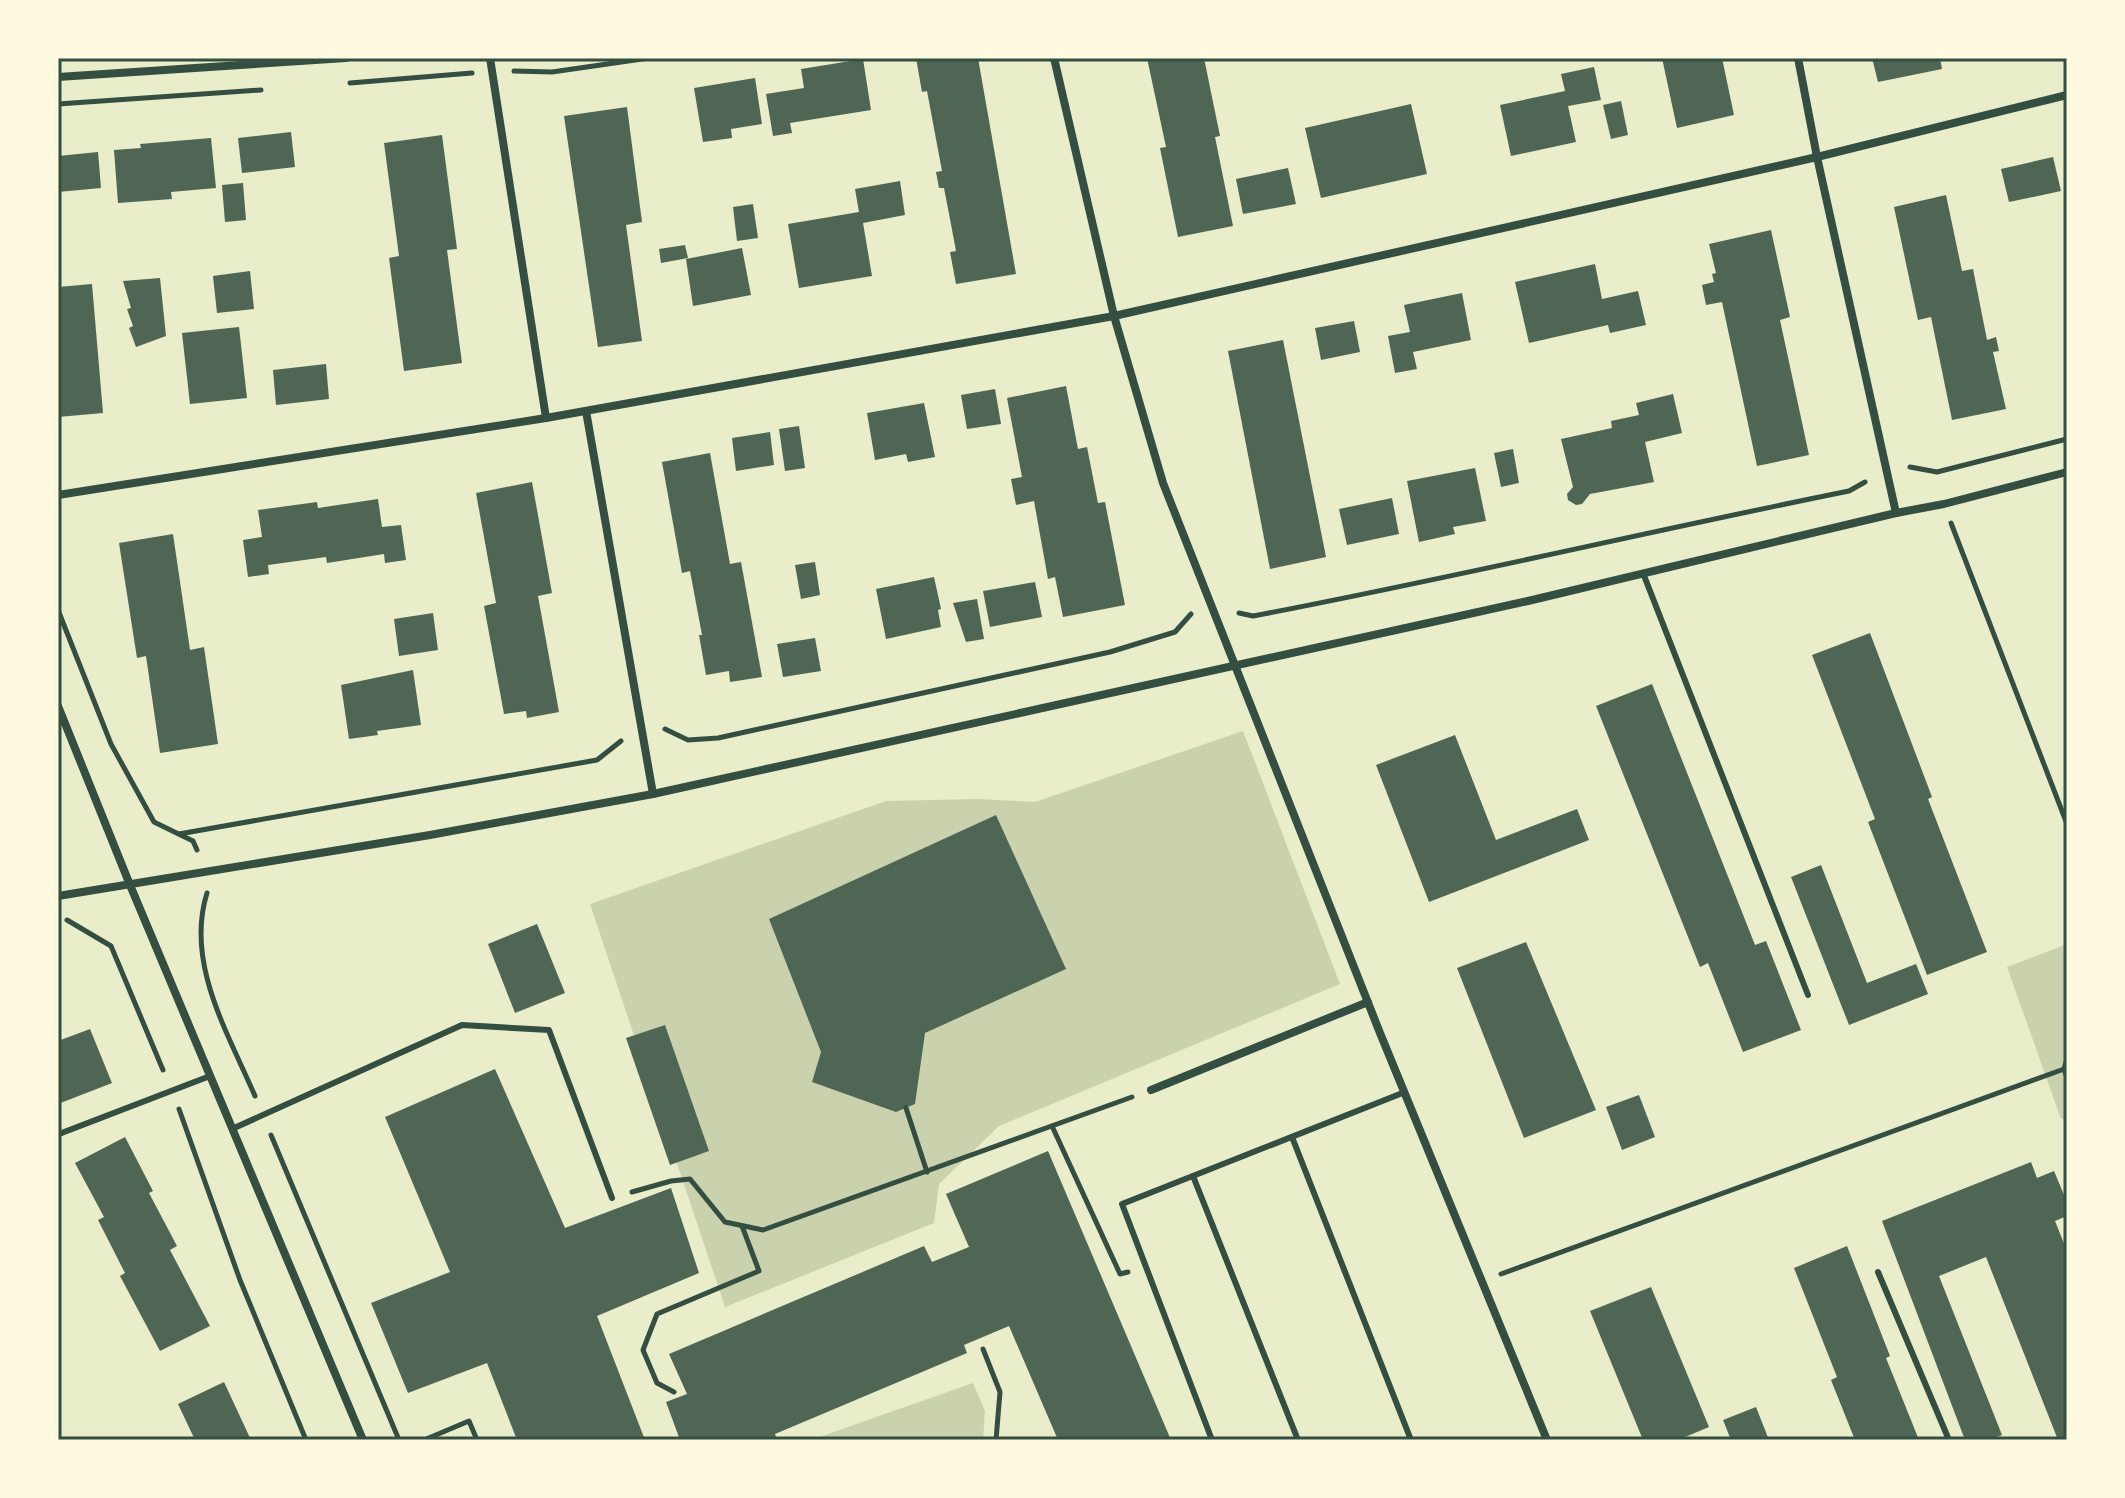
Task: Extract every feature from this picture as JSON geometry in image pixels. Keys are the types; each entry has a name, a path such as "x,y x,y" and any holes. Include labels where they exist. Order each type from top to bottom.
{"street":[{"path":"58,77 346,58"},
{"path":"490,58 546,418"},
{"path":"1054,58 1114,316 1163,483 1368,1002 1547,1440"},
{"path":"1798,58 1896,513"},
{"path":"58,495 546,418 1114,316 1817,157 2067,95"},
{"path":"586,411 653,794"},
{"path":"59,896 653,794 1643,573 1944,504 2067,472"},
{"path":"58,706 363,1440"},
{"path":"1151,1090 1368,1002"}],"lane":[{"path":"1643,573 1808,995"},
{"path":"232,1129 462,1025 549,1030 612,1198"},
{"path":"59,1134 210,1076"},
{"path":"1212,1440 1122,1204 1405,1092"},
{"path":"1292,1137 1411,1440"},
{"path":"1193,1176 1298,1440"},
{"path":"1878,1272 1949,1440"}],"path":[{"path":"493,71 552,72 649,58"},
{"path":"179,834 597,760 621,740 640,717 688,740 718,738 1110,652 1175,632 1187,616 1211,606 1253,616 1366,595 1849,491 1864,483 1885,462 1937,472 2067,439"},
{"path":"1944,504 2067,824"},
{"path":"58,610 111,744 154,822 193,841 208,872 210,886 202,910 200,951 213,996 399,1440"},
{"path":"59,896 67,920 111,946 172,1091 240,1280 306,1440"},
{"path":"2067,1059 2064,1069 2067,1077"},
{"path":"1482,1282 2064,1069"},
{"path":"612,1198 671,1181 690,1179 725,1222 763,1230 1151,1090"},
{"path":"906,1108 927,1172"},
{"path":"1052,1126 1120,1274 1145,1265"},
{"path":"674,1392 657,1383 643,1350 652,1326 657,1314 759,1271 741,1225"},
{"path":"983,1349 1000,1392 996,1440"},
{"path":"424,1440 469,1421 477,1440"}],"green space":[{"path":"1243,731 1340,984 999,1126 939,1184 934,1223 725,1307 590,904 886,801 977,799 1035,802"},
{"path":"2067,944 2067,1119 2061,1119 2007,967"},
{"path":"973,1383 985,1411 983,1440 811,1440"}],"building":[{"path":"916,58 978,58 1016,274 956,284 950,252 956,251 944,188 939,188 936,172 942,171 927,91 922,92"},
{"path":"1147,58 1204,58 1220,136 1215,137 1233,226 1178,237 1160,148 1166,147"},
{"path":"1662,58 1722,58 1734,115 1677,128"},
{"path":"1872,58 1940,58 1942,69 1878,82"},
{"path":"863,59 871,110 790,123 792,133 773,136 766,94 804,88 801,69"},
{"path":"1594,67 1601,100 1568,106 1576,142 1511,156 1500,105 1565,91 1561,74"},
{"path":"755,78 762,124 731,129 732,138 703,142 694,88"},
{"path":"1621,101 1628,135 1611,139 1603,105"},
{"path":"1411,104 1427,174 1321,198 1305,128"},
{"path":"627,107 642,222 626,225 642,341 598,347 564,116"},
{"path":"291,132 295,167 242,173 238,138"},
{"path":"442,135 457,249 447,250 462,363 404,371 389,258 399,256 384,143"},
{"path":"211,138 216,188 171,192 172,199 118,203 114,150 141,148 140,144"},
{"path":"98,152 101,188 58,192 58,156"},
{"path":"2053,157 2061,191 2009,202 2001,169"},
{"path":"1288,168 1296,204 1243,214 1236,179"},
{"path":"900,181 905,215 863,223 872,276 799,288 788,224 859,212 855,189"},
{"path":"243,183 246,220 225,222 222,185"},
{"path":"1946,195 1962,271 1973,269 1987,340 1996,337 1999,351 1993,352 2006,409 1952,420 1931,317 1918,320 1894,207"},
{"path":"753,204 758,238 737,241 733,207"},
{"path":"1771,230 1790,317 1780,320 1809,455 1757,466 1722,302 1706,305 1702,285 1714,282 1712,274 1716,273 1709,244"},
{"path":"685,245 688,258 661,263 659,249"},
{"path":"742,248 751,295 693,306 686,259"},
{"path":"1595,264 1602,299 1638,291 1646,325 1610,333 1608,325 1529,343 1515,282"},
{"path":"250,271 254,309 217,313 213,276"},
{"path":"160,278 166,336 136,347 129,328 133,326 127,309 131,308 123,281"},
{"path":"92,284 103,413 58,417 58,287"},
{"path":"1462,293 1471,340 1413,352 1417,369 1395,373 1388,336 1410,332 1404,305"},
{"path":"1354,321 1360,352 1321,360 1315,328"},
{"path":"239,327 247,398 190,404 182,333"},
{"path":"1283,340 1326,557 1270,569 1228,351"},
{"path":"326,364 329,399 276,405 273,370"},
{"path":"1066,386 1078,449 1087,447 1098,503 1105,502 1125,605 1063,617 1055,577 1048,579 1034,501 1016,505 1011,479 1022,477 1007,398"},
{"path":"995,389 1001,424 967,429 961,395"},
{"path":"1673,394 1682,433 1645,442 1654,482 1590,494 1582,504 1576,505 1568,500 1567,494 1573,487 1561,439 1612,428 1611,421 1639,415 1636,403"},
{"path":"924,403 935,457 908,462 906,454 875,460 867,413"},
{"path":"799,426 805,468 785,471 779,429"},
{"path":"770,432 774,465 736,471 732,438"},
{"path":"1513,449 1519,483 1501,487 1494,453"},
{"path":"710,453 730,564 741,562 762,677 730,682 729,671 706,675 690,571 682,573 662,462"},
{"path":"1475,468 1486,521 1453,527 1455,534 1419,542 1407,481"},
{"path":"532,482 552,593 538,596 559,712 527,718 526,711 504,714 484,606 496,603 476,493"},
{"path":"1392,498 1399,534 1347,545 1339,509"},
{"path":"378,499 382,527 401,525 406,560 385,563 384,554 327,563 326,557 268,565 269,574 248,577 243,540 262,537 258,510 317,502 318,508"},
{"path":"173,534 190,650 204,647 218,744 160,753 146,656 137,658 119,543"},
{"path":"815,562 820,595 801,599 795,565"},
{"path":"934,577 941,609 938,610 941,627 886,639 876,589"},
{"path":"1035,582 1042,617 990,627 983,591"},
{"path":"977,599 984,639 966,642 953,603"},
{"path":"433,613 438,650 399,656 394,619"},
{"path":"1870,633 1932,797 1928,799 1987,952 1927,975 1868,822 1875,819 1812,655"},
{"path":"815,638 821,671 783,677 777,644"},
{"path":"413,670 421,725 377,731 378,735 349,739 341,685"},
{"path":"1652,684 1755,945 1766,941 1801,1030 1743,1052 1708,963 1700,967 1596,706"},
{"path":"1455,735 1496,840 1577,809 1589,840 1429,902 1376,765"},
{"path":"996,815 1066,969 925,1033 915,1104 896,1112 812,1082 821,1052 769,919"},
{"path":"1821,865 1867,983 1916,964 1928,994 1849,1025 1791,877"},
{"path":"537,924 565,993 515,1013 488,944"},
{"path":"1526,942 1596,1110 1524,1138 1457,968"},
{"path":"665,1025 709,1151 670,1165 626,1038"},
{"path":"90,1029 112,1083 58,1104 58,1041"},
{"path":"495,1069 565,1228 671,1188 699,1273 597,1316 645,1440 517,1440 487,1363 408,1393 371,1303 450,1272 385,1117"},
{"path":"1639,1095 1655,1137 1622,1150 1606,1107"},
{"path":"125,1137 153,1191 149,1193 177,1246 170,1250 210,1326 160,1351 120,1276 125,1273 98,1220 104,1217 75,1163"},
{"path":"1048,1151 1171,1440 1058,1440 1009,1326 964,1345 967,1353 775,1434 777,1440 680,1440 666,1402 687,1394 669,1354 924,1246 932,1262 969,1247 946,1194"},
{"path":"2031,1162 2037,1178 2054,1171 2067,1202 2067,1216 2055,1221 2067,1251 2067,1440 2058,1440 1986,1257 1939,1276 2002,1435 1989,1440 1965,1440 1882,1221"},
{"path":"1847,1246 1890,1356 1886,1358 1919,1440 1855,1440 1831,1380 1837,1377 1794,1268"},
{"path":"1651,1287 1709,1427 1678,1440 1643,1440 1590,1311"},
{"path":"224,1382 251,1440 195,1440 178,1404"},
{"path":"1756,1407 1769,1440 1731,1440 1723,1420"}]}
